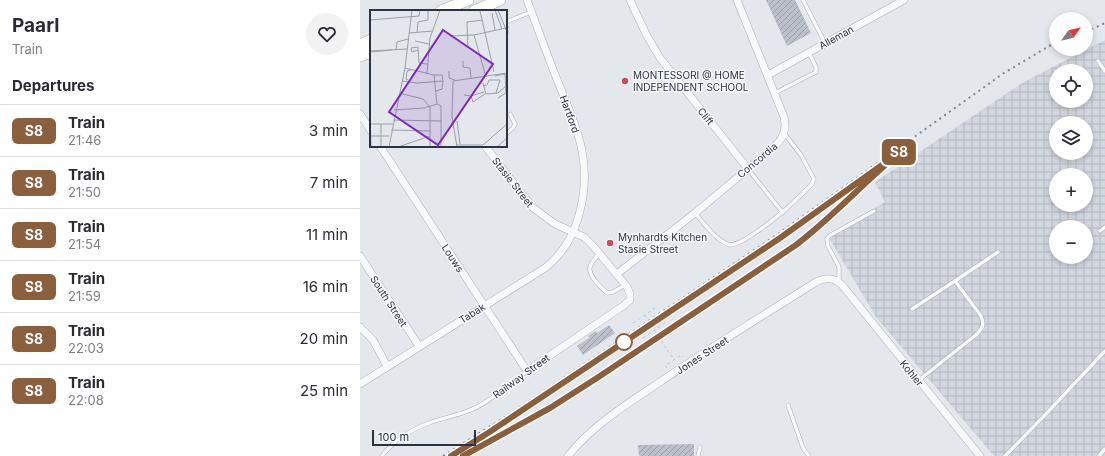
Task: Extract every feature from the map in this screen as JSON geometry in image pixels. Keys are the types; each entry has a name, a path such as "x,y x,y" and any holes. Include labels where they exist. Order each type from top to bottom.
{"main road":[{"path":"443,10 468,0"},
{"path":"476,10 500,0"},
{"path":"360,45 370,40"},
{"path":"360,56 370,52"}],"street":[{"name":"Hartford","path":"527,0 575,125 584,161 585,172 582,202 574,232"},
{"name":"Clift","path":"630,0 646,34 660,58 748,169"},
{"name":"Concordia","path":"617,274 695,213 773,148 780,142 784,133 784,117 737,0"},
{"name":"Alleman","path":"768,75 904,0"},
{"path":"360,114 370,129"},
{"name":"Louws","path":"381,147 526,371"},
{"name":"Stasie Street","path":"487,147 532,207 555,224 584,237 617,274"},
{"name":"Tabak","path":"360,384 551,262 566,246 574,232"},
{"name":"South Street","path":"360,256 419,346"},
{"name":"Railway Street","path":"526,371 630,300 629,290 617,274"},
{"name":"Jones Street","path":"568,456 579,443 599,425 687,364 816,282 825,279 839,282"},
{"name":"Kohler","path":"839,282 980,456"},
{"path":"360,327 373,340 388,366"}],"lane":[{"path":"803,0 825,43"},
{"path":"507,22 532,12"},
{"path":"775,93 816,72 816,67 809,52"},
{"path":"1098,61 1105,71"},
{"path":"507,133 515,124 510,114"},
{"path":"695,213 719,239 730,245 742,242 783,213 812,184 814,179 802,155 784,133"},
{"path":"748,169 783,213"},
{"path":"839,282 839,267 828,246 827,239 841,229 874,211"},
{"path":"1100,231 1105,227"},
{"path":"912,309 998,252"},
{"path":"599,253 590,266 590,271 594,279 607,293 625,285"},
{"path":"918,380 976,335 983,327 983,322 980,316 955,281"},
{"path":"1005,456 1105,351"},
{"name":"Railway Street","path":"382,456 399,439 413,430 428,423 477,407 526,371"},
{"path":"788,405 806,452 809,456"},
{"path":"698,456 700,447"},
{"path":"1099,456 1105,449"},
{"path":"802,456 806,452"}],"path":[{"path":"633,323 655,308"},
{"path":"644,315 674,360"},
{"path":"643,338 665,323"},
{"path":"671,375 665,366 681,355 687,364"}],"shaded area":[{"path":"1105,40 1105,456 994,456 876,317 828,236 885,202 875,182 1022,83 1049,69 1049,108 1093,108 1093,64 1059,64 1074,56 1093,56 1093,46"}],"building":[{"path":"766,0 795,0 811,33 787,46"},
{"path":"609,325 615,333 583,355 577,346 589,338 588,336 596,331 597,333"},
{"path":"694,444 694,456 639,456 638,445"}],"railway":[{"path":"1093,29 1105,23"},
{"path":"443,456 513,412 778,234 1004,73 1049,46"},
{"path":"463,456 562,401 597,379 783,254 824,222 883,166"}],"train":[{"name":"S8","path":"451,456 488,433 780,238 903,150 878,170 824,222 796,245 562,401 463,456"}],"place":[{"name":"MONTESSORI @ HOME INDEPENDENT SCHOOL","path":"625,81"},
{"name":"Mynhardts Kitchen Stasie Street","path":"610,243"}]}
